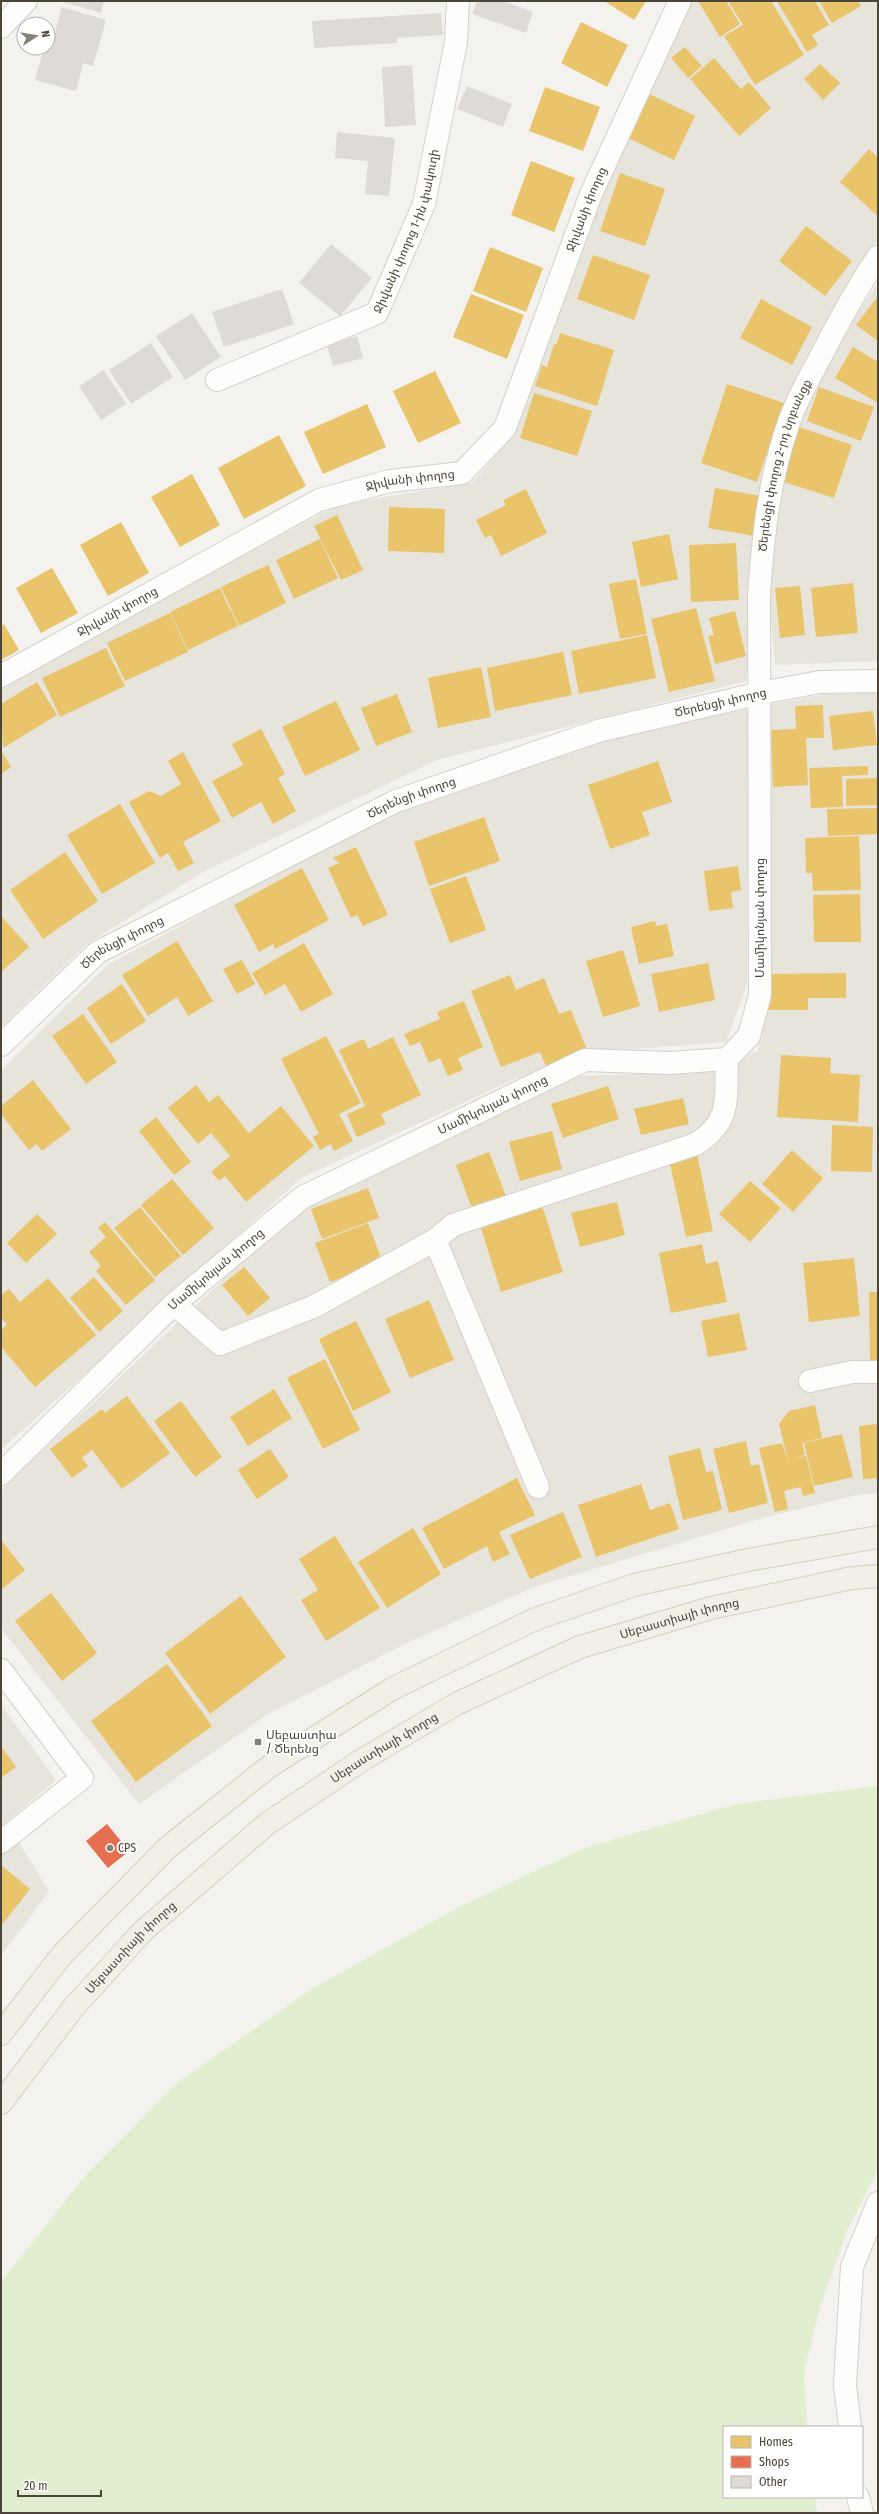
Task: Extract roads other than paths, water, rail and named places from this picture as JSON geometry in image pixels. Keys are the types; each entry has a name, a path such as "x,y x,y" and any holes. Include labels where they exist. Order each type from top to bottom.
{"main road":[{"path":"1,2034 62,1956 167,1848 270,1766 392,1689 533,1620 634,1585 748,1560 878,1538"},
{"name":"Սեբաստիայի փողոց","path":"1,2103 74,2007 143,1931 268,1823 362,1760 458,1703 580,1647 711,1608 852,1578 878,1576"}],"street":[{"path":"1,27 26,1"},
{"name":"Ջիվանի փողոց 1-ին փակուղի","path":"216,380 377,313 424,204 456,42 458,1"},
{"name":"Ջիվանի փողոց","path":"1,676 319,500 390,481 462,473 505,428 591,194 680,1"},
{"name":"Ծերենցի փողոց 2-րդ նրբանցք","path":"761,693 759,594 763,539 772,484 788,424 808,380 850,300 878,257"},
{"name":"Ծերենցի փողոց","path":"1,1045 98,952 396,801 598,731 761,693 820,682 878,681"},
{"name":"Մամիկոնյան փողոց","path":"1,1474 174,1304 302,1197 585,1060 669,1063 727,1058 750,1036 760,995 761,693"},
{"path":"174,1304 220,1344 315,1306 435,1240 453,1225 696,1144 713,1133 724,1112 727,1058"},
{"path":"435,1240 538,1487"},
{"path":"810,1381 852,1372 878,1372"},
{"path":"1,1670 82,1778 1,1842"},
{"path":"850,2426 845,2385 852,2267 878,2203"},
{"path":"858,2498 862,2513"}],"place":[{"name":"Սեբաստիա / Ծերենց","path":"258,1742"},
{"name":"CPS","path":"110,1848"}]}
